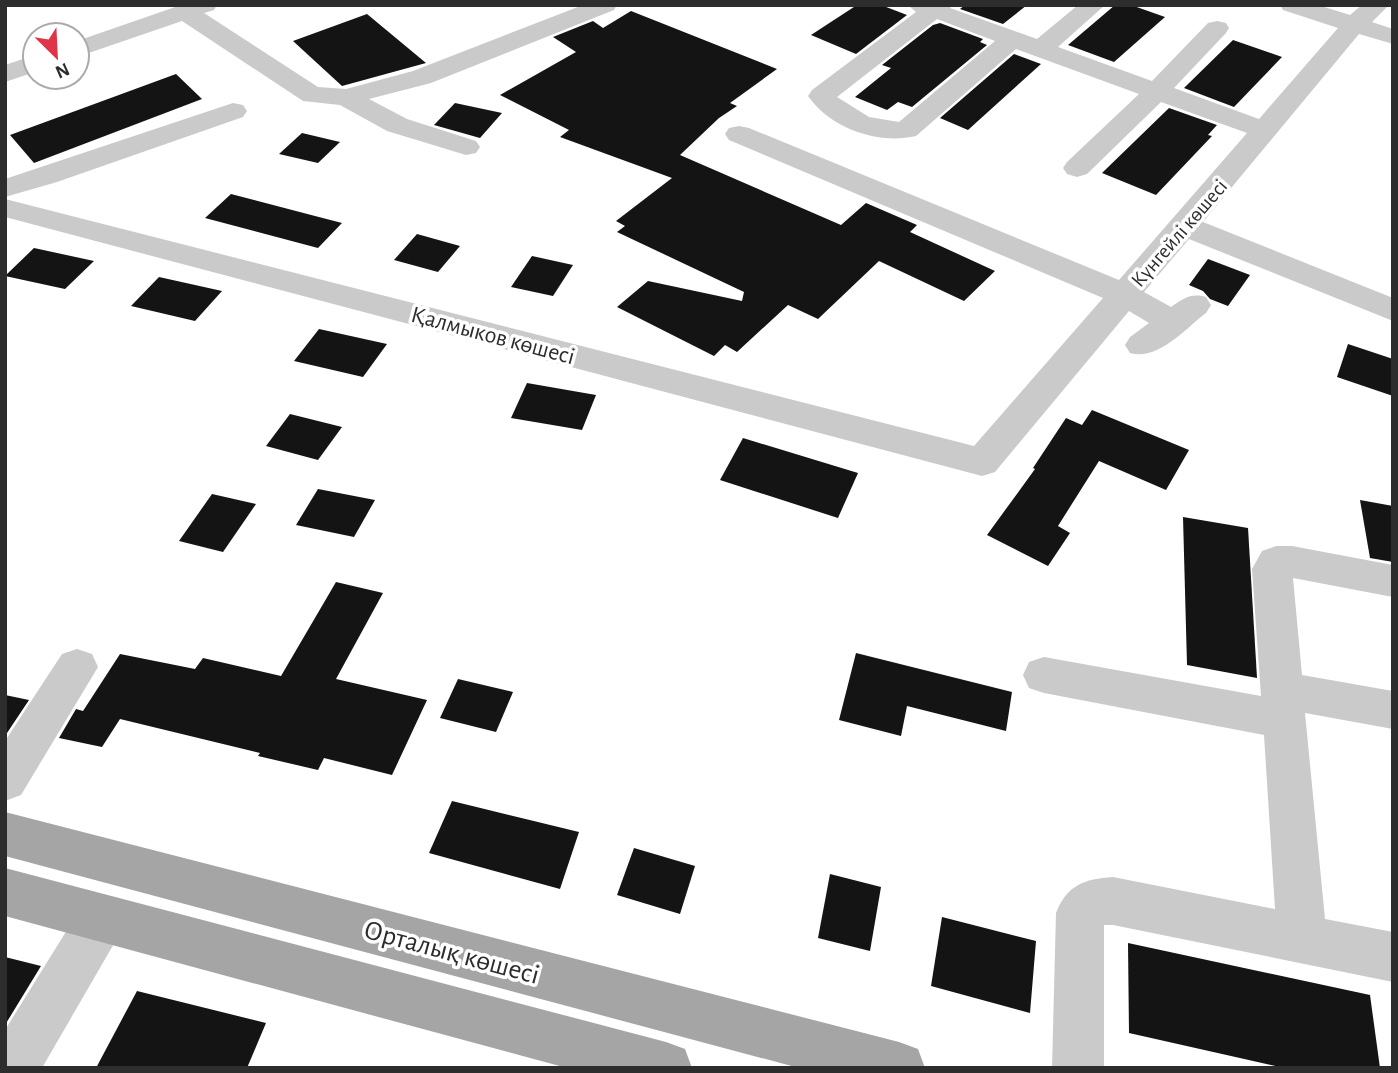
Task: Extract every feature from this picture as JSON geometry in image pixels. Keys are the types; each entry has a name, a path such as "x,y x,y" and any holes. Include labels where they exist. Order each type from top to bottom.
{"main road":[{"name":"Орталық көшесі","path":"5,834 899,1068"},
{"path":"5,892 666,1068"}],"street":[{"path":"91,44 195,9 312,95 346,97 422,77 606,5"},
{"path":"1040,49 1093,5"},
{"path":"1292,5 1365,15 1393,37"},
{"path":"1012,39 906,130 885,131 833,110 821,96 931,7 1266,131"},
{"name":"Күнгейлі көшесі","path":"982,463 1365,15"},
{"path":"1077,168 1156,92 1217,28"},
{"path":"346,97 397,125 466,147"},
{"path":"5,188 233,111"},
{"path":"739,134 1125,295 1184,313 1142,345"},
{"name":"Қалмыков көшесі","path":"5,208 982,463"},
{"path":"1185,226 1393,310"},
{"path":"1302,938 1272,569 1276,562 1292,562 1393,581"},
{"path":"5,780 77,667"},
{"path":"1044,675 1284,705 1393,710"},
{"path":"1078,1068 1080,913 1094,902 1113,901 1393,957"},
{"path":"12,1068 102,918"}],"building":[{"path":"857,5 881,5 907,15 856,54 811,35"},
{"path":"965,5 1027,5 1003,24 960,9"},
{"path":"1115,5 1131,5 1165,17 1114,62 1068,45"},
{"path":"631,11 777,69 730,103 737,106 719,118 680,155 841,225 866,203 917,225 910,232 995,271 964,301 879,261 818,319 788,305 737,352 725,345 714,356 617,307 648,281 742,301 744,292 617,232 625,226 616,221 672,178 560,137 569,130 500,95 576,52 553,37 593,21 603,28"},
{"path":"367,14 426,63 342,86 293,41"},
{"path":"940,23 983,39 980,42 987,45 912,107 898,102 887,110 855,97 891,68 882,65 933,25"},
{"path":"1233,40 1282,57 1234,107 1184,88"},
{"path":"1014,54 1041,64 968,130 940,118"},
{"path":"176,74 202,99 34,163 10,135"},
{"path":"455,103 502,113 480,138 434,125"},
{"path":"1169,108 1217,125 1208,135 1212,136 1156,195 1102,173"},
{"path":"302,133 340,142 318,163 279,154"},
{"path":"231,194 342,223 318,248 205,218"},
{"path":"417,234 460,246 438,272 394,260"},
{"path":"34,248 94,261 65,289 5,276"},
{"path":"532,256 573,265 553,296 511,287"},
{"path":"1208,259 1250,275 1228,306 1210,299 1203,291 1189,285"},
{"path":"159,277 222,291 195,321 131,306"},
{"path":"319,329 387,344 363,377 294,361"},
{"path":"1348,344 1393,359 1393,396 1337,377"},
{"path":"527,383 596,395 582,430 511,418"},
{"path":"1092,410 1189,450 1166,490 1099,461 1058,526 1070,533 1048,566 987,535 1035,469 1033,468 1066,418 1082,425"},
{"path":"290,414 342,427 318,460 266,446"},
{"path":"743,438 858,473 838,518 720,480"},
{"path":"318,489 375,500 354,537 296,525"},
{"path":"212,494 256,504 223,552 179,541"},
{"path":"1360,500 1393,506 1393,562 1370,558"},
{"path":"1183,517 1248,528 1257,678 1187,665"},
{"path":"336,582 383,593 336,679 427,700 392,775 324,758 318,770 120,719 102,747 59,738 76,709 83,711 120,654 195,669 203,658 281,676"},
{"path":"856,653 1012,692 1006,731 907,706 901,736 839,720"},
{"path":"458,679 513,692 496,732 440,718"},
{"path":"5,695 29,700 5,736"},
{"path":"452,801 579,832 560,889 429,853"},
{"path":"634,848 695,866 680,914 617,895"},
{"path":"830,874 881,887 870,951 818,938"},
{"path":"942,917 1036,941 1030,1013 931,986"},
{"path":"1128,943 1370,995 1380,1068 1284,1068 1129,1033"},
{"path":"5,957 41,966 5,1025"},
{"path":"137,991 266,1023 247,1068 96,1068"}]}
